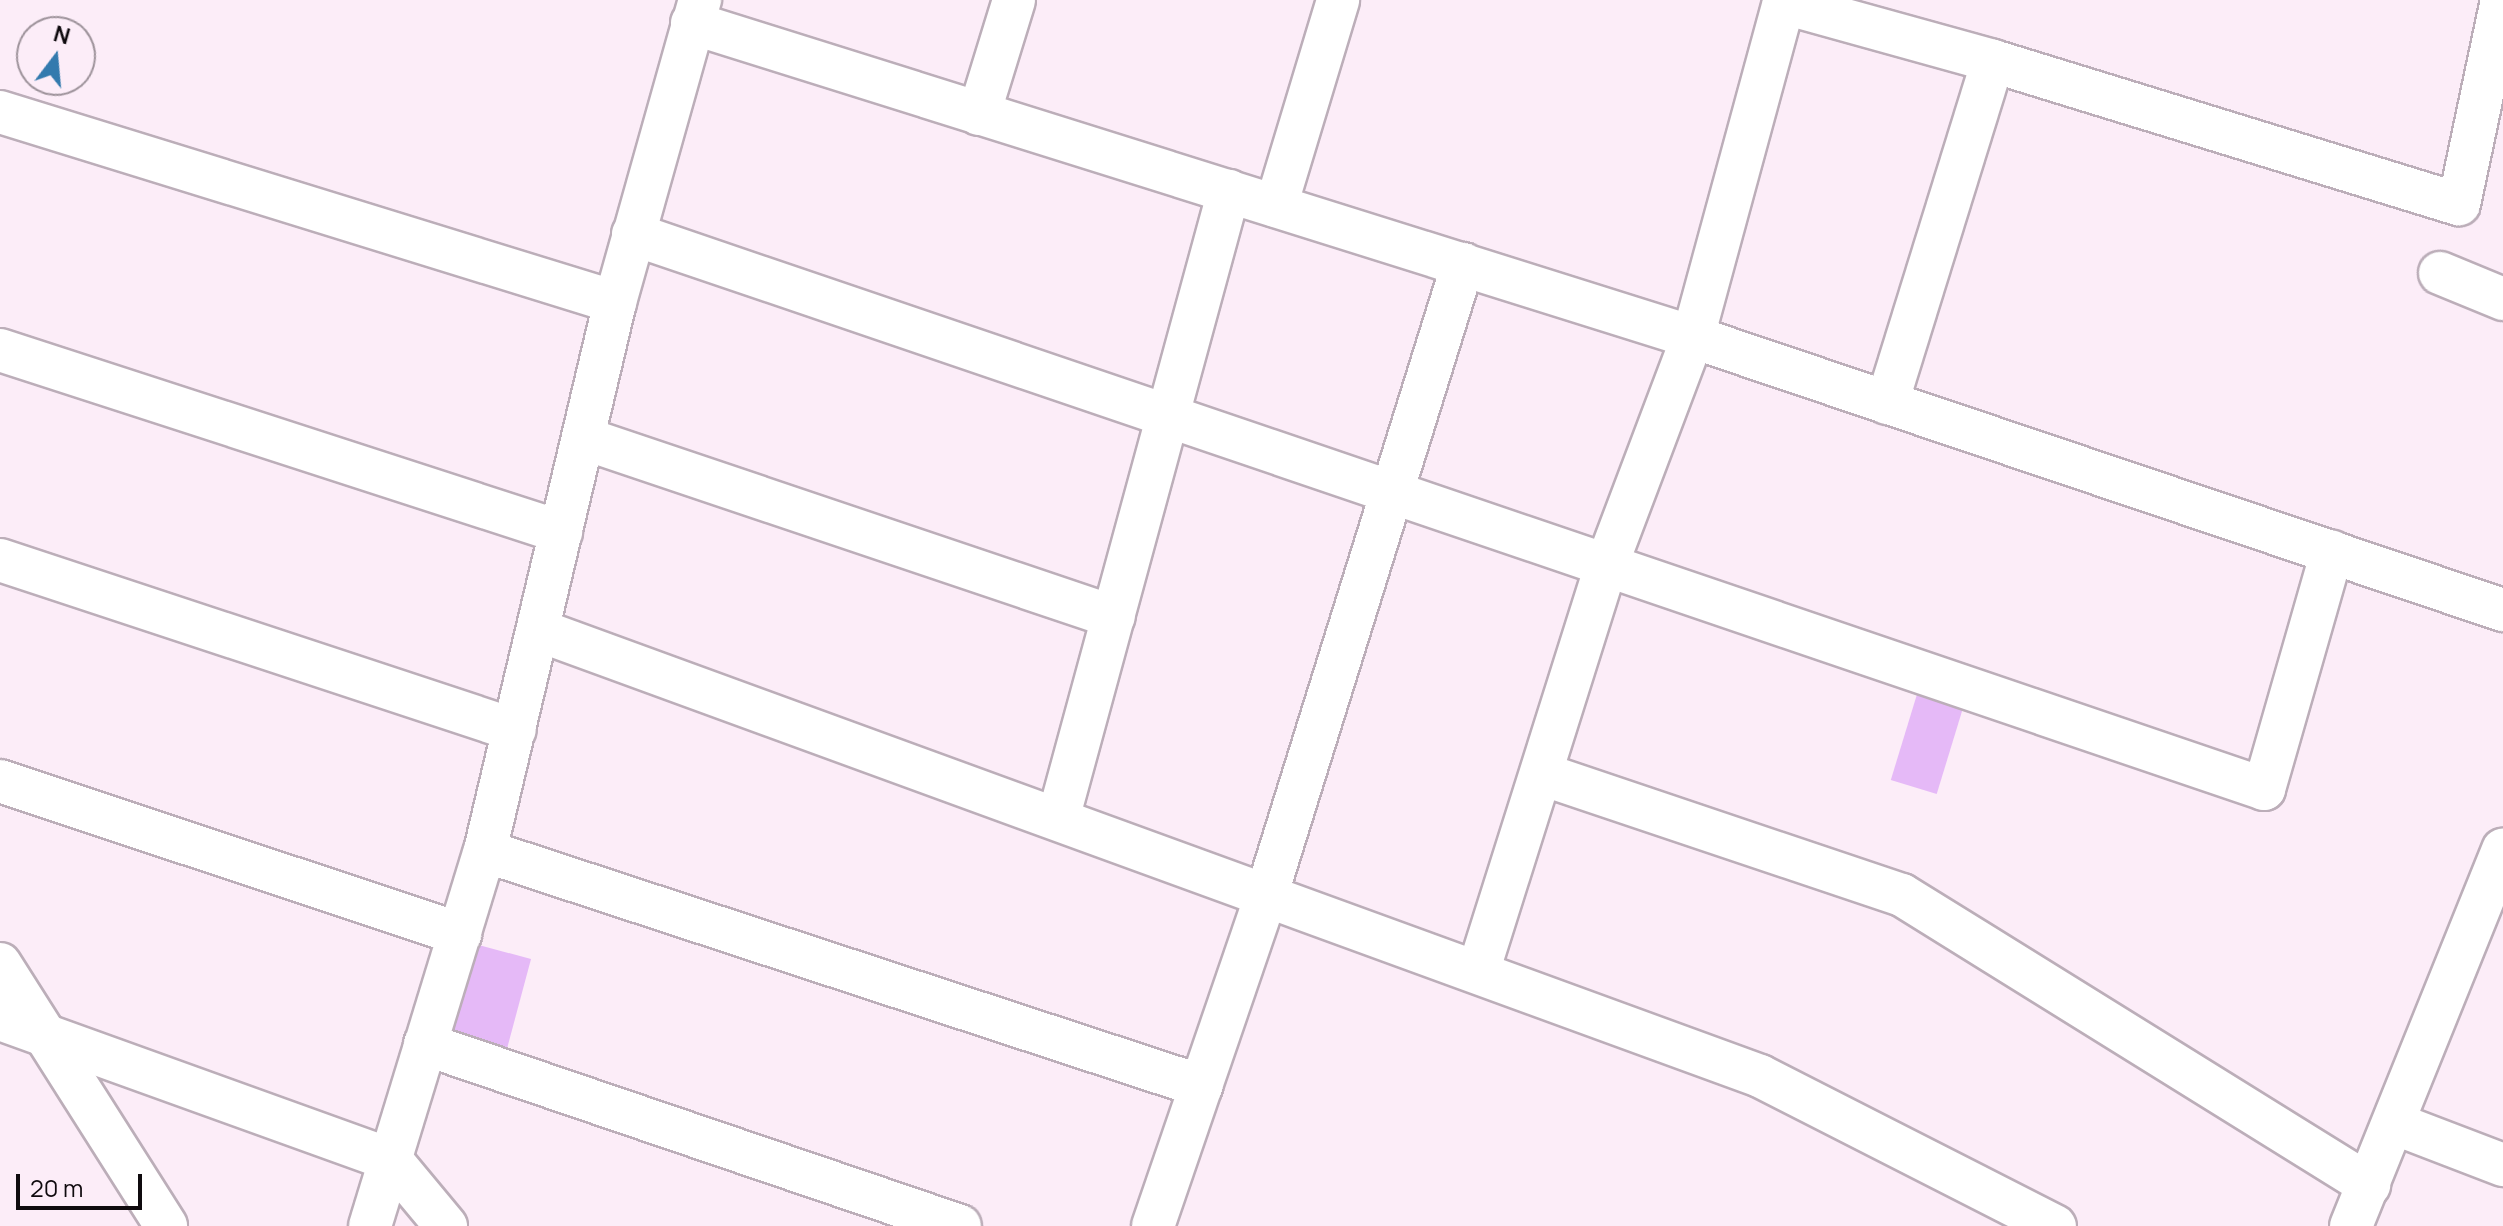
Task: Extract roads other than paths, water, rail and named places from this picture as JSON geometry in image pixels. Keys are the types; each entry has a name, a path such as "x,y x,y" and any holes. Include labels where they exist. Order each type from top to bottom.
{"street":[{"path":"979,114 1014,0"},
{"path":"1276,206 1338,0"},
{"path":"1478,972 1607,564 1693,337 1785,2 1993,61 2459,204 2502,0"},
{"path":"370,1226 485,851 615,302 696,12 979,114 1693,337 2503,610"},
{"path":"1887,403 1993,61"},
{"path":"0,112 615,302"},
{"path":"1058,819 1229,191"},
{"path":"633,234 1169,420 1396,491 2264,789 2332,552"},
{"path":"1153,1226 1267,893 1396,491 1463,264"},
{"path":"2440,273 2503,299"},
{"path":"0,350 561,532"},
{"path":"583,438 1114,617"},
{"path":"0,560 515,730"},
{"path":"538,630 1267,893 1760,1076 2055,1226"},
{"path":"1542,774 1902,895 2369,1185"},
{"path":"0,781 460,934"},
{"path":"2351,1226 2396,1124 2503,850"},
{"path":"485,851 1201,1086"},
{"path":"0,964 166,1226"},
{"path":"0,1019 41,1031 391,1160 446,1226"},
{"path":"425,1044 960,1226"},
{"path":"2396,1124 2503,1165"}]}
